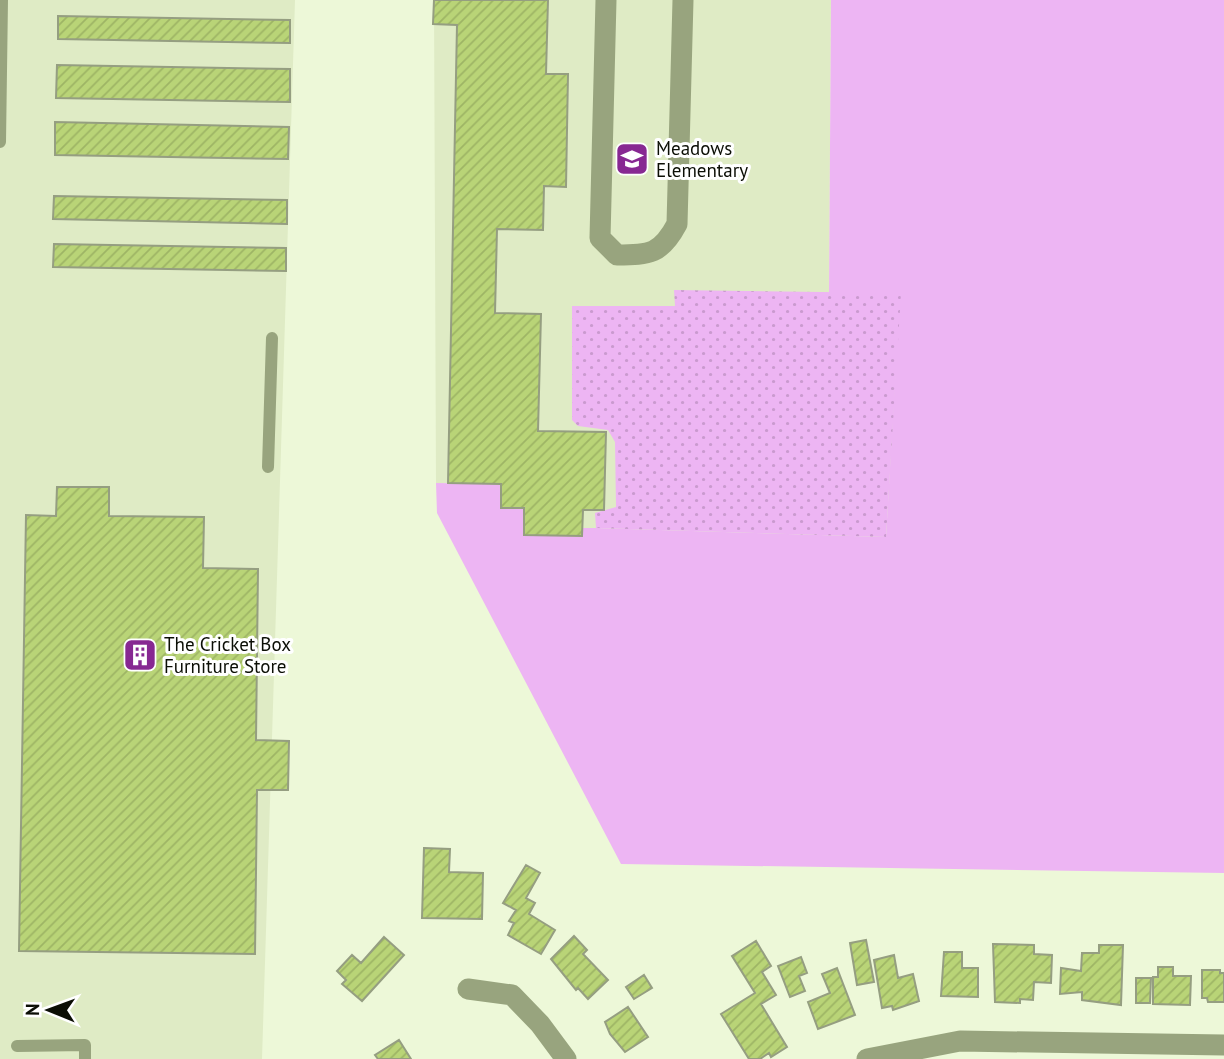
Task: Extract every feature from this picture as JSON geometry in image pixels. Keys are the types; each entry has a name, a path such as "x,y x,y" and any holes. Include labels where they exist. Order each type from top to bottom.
{"street":[{"path":"606,0 600,238 617,255 643,255 665,246 677,224 683,0"},
{"path":"468,989 512,995 540,1024 566,1059"},
{"path":"867,1059 960,1041 1224,1045"}],"lane":[{"path":"0,142 2,0"},
{"path":"268,467 272,338"},
{"path":"18,1046 85,1045 85,1059"}],"shaded area":[{"path":"0,0 295,0 262,1059 0,1059"},
{"name":"Meadows Elementary","path":"434,0 831,0 829,293 901,293 886,537 596,528 582,536 524,535 501,508 501,484 436,483"},
{"path":"831,0 1224,0 1224,873 621,864 437,513 436,483 501,484 501,508 524,508 524,535 582,536 582,528 596,528 886,537 900,293 829,293"},
{"path":"674,290 901,293 886,537 596,528 595,513 616,507 615,442 608,430 578,426 572,420 572,306 675,306"}],"building":[{"path":"434,0 548,0 546,74 568,74 566,187 544,186 543,230 497,229 495,313 541,314 538,431 606,432 604,510 583,510 582,536 524,535 524,508 501,508 501,484 448,483 457,25 433,24"},
{"path":"58,16 290,20 290,43 58,39"},
{"path":"57,65 290,69 290,102 56,98"},
{"path":"55,122 289,127 288,159 55,155"},
{"path":"54,196 287,200 287,224 53,219"},
{"path":"54,244 286,248 286,271 53,267"},
{"name":"The Cricket Box Furniture Store","path":"57,487 109,487 109,516 204,517 203,568 258,569 256,740 289,741 288,790 257,790 255,954 19,951 26,515 56,516"},
{"path":"424,848 450,849 449,872 483,873 482,919 422,918"},
{"path":"526,865 540,873 526,898 535,903 529,914 555,930 541,954 508,935 514,923 509,921 516,910 503,903"},
{"path":"574,936 587,950 583,954 608,980 588,999 578,988 576,990 551,959"},
{"path":"384,937 404,955 362,1001 342,984 346,980 337,971 352,955 361,963"},
{"path":"866,940 874,982 857,985 850,943"},
{"path":"756,941 771,966 762,972 776,995 761,1004 787,1047 771,1057 769,1053 760,1059 749,1059 721,1014 755,993 732,956"},
{"path":"993,944 1034,945 1034,954 1052,955 1051,983 1034,982 1033,1000 1020,999 1020,1003 995,1002"},
{"path":"1099,945 1123,945 1121,1005 1082,1000 1082,992 1060,994 1061,968 1081,971 1082,953 1099,953"},
{"path":"944,952 962,952 962,968 978,968 978,997 941,996"},
{"path":"894,955 898,978 913,974 919,1001 893,1010 892,1006 882,1008 874,960"},
{"path":"801,957 807,973 799,976 805,991 790,997 778,966"},
{"path":"1158,967 1173,967 1173,976 1191,976 1190,1005 1153,1004 1153,977 1158,977"},
{"path":"837,968 855,1015 818,1029 808,1002 830,993 822,974"},
{"path":"1202,970 1220,970 1220,973 1224,973 1224,1002 1208,1002 1207,998 1202,998"},
{"path":"644,975 652,988 634,999 626,987"},
{"path":"1136,978 1151,978 1150,1003 1136,1003"},
{"path":"628,1007 648,1037 625,1052 610,1034 605,1022"},
{"path":"399,1040 411,1059 378,1059 375,1055"}],"place":[{"name":"Meadows Elementary","path":"632,159"},
{"name":"The Cricket Box Furniture Store","path":"140,655"}]}
